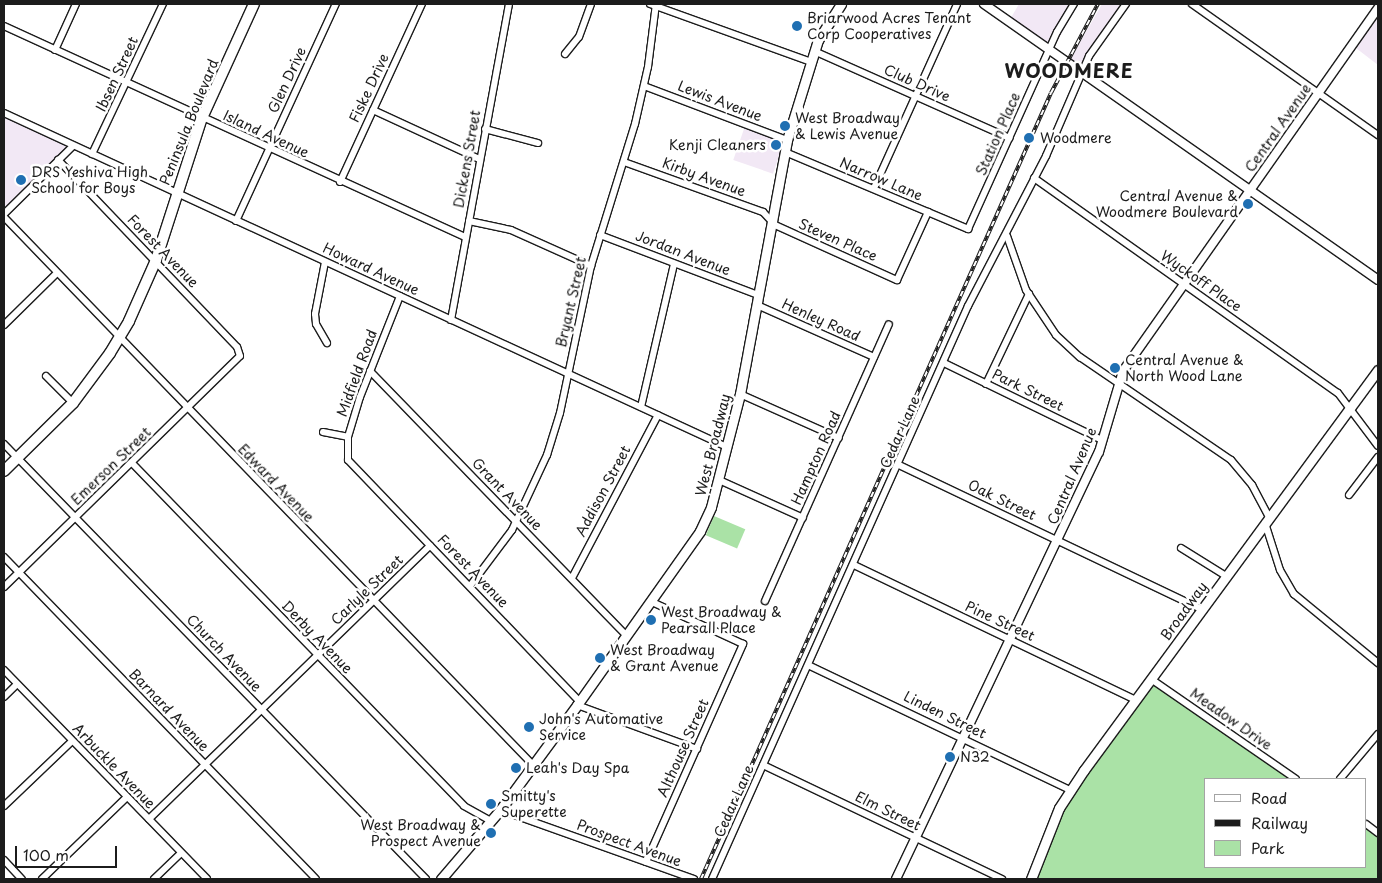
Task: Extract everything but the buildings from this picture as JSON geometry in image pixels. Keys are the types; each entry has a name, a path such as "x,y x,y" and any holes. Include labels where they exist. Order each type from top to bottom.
{"main road":[{"name":"Peninsula Boulevard","path":"4,471 73,403 119,339 156,260 176,192 202,118 254,4"},
{"name":"West Broadway","path":"441,879 500,810 700,531 719,480 740,394 787,140 814,51 825,25 841,4"},
{"name":"Broadway","path":"1031,879 1044,842 1070,790 1378,370"}],"street":[{"path":"55,50 76,4"},
{"name":"Ibsen Street","path":"92,154 163,4"},
{"name":"Glen Drive","path":"236,221 336,4"},
{"name":"Fiske Drive","path":"340,182 422,4"},
{"name":"Dickens Street","path":"451,320 479,159 509,4"},
{"path":"564,54 579,37 591,4"},
{"path":"654,4 811,62"},
{"name":"Bryant Street","path":"470,586 497,553 516,521 548,455 568,374 591,266 624,162 644,86 654,4"},
{"path":"874,188 957,4"},
{"path":"984,4 1050,48 1378,280"},
{"name":"Station Place","path":"968,230 1050,48 1074,4"},
{"name":"Cedar Lane","path":"712,879 991,259 1007,236 1089,56 1126,4"},
{"path":"1192,4 1378,135"},
{"name":"Central Avenue","path":"896,879 1058,540 1102,440 1119,381 1131,357 1378,8"},
{"name":"Island Avenue","path":"4,26 126,84 465,238"},
{"name":"Club Drive","path":"814,51 1010,138"},
{"name":"Lewis Avenue","path":"644,86 787,140"},
{"path":"373,110 479,159"},
{"name":"Howard Avenue","path":"4,113 728,447"},
{"path":"485,129 538,143"},
{"path":"4,215 73,146"},
{"name":"Narrow Lane","path":"785,152 874,188 968,230"},
{"name":"Forest Avenue","path":"58,160 156,260 237,347 240,356 235,363"},
{"name":"Kirby Avenue","path":"624,162 763,212 772,220"},
{"name":"Wyckoff Place","path":"1034,178 1338,393 1378,446"},
{"name":"Steven Place","path":"772,220 798,236 897,280 928,212"},
{"name":"Edward Avenue","path":"4,215 119,339 532,764"},
{"path":"469,221 511,230 591,266"},
{"name":"Jordan Avenue","path":"600,235 758,295"},
{"path":"1007,236 1029,294 1044,320 1066,345 1231,460 1252,485 1267,520 1280,570 1290,589 1378,664"},
{"path":"325,262 315,314 316,324 327,343"},
{"path":"641,407 674,264"},
{"path":"4,325 57,273"},
{"path":"986,384 1029,294"},
{"name":"Midfield Road","path":"348,460 348,437 370,371 400,296"},
{"name":"Henley Road","path":"757,305 874,357"},
{"name":"Hampton Road","path":"765,601 889,324"},
{"name":"Emerson Street","path":"4,587 235,363"},
{"name":"Park Street","path":"944,363 1102,440"},
{"name":"Grant Avenue","path":"370,371 626,634"},
{"path":"46,376 73,403"},
{"path":"740,394 839,438"},
{"name":"Addison Street","path":"572,578 658,415"},
{"path":"323,432 348,437"},
{"name":"Church Avenue","path":"4,444 426,879"},
{"path":"1349,496 1378,457"},
{"name":"Forest Avenue","path":"348,460 470,586 578,703"},
{"name":"Derby Avenue","path":"132,463 464,806 490,821"},
{"name":"Oak Street","path":"899,465 1203,610"},
{"path":"719,480 803,518"},
{"name":"Carlyle Street","path":"149,819 430,546"},
{"path":"1181,548 1213,571 1226,576"},
{"name":"Barnard Avenue","path":"4,558 316,879"},
{"name":"Pine Street","path":"854,565 1136,700"},
{"name":"Althouse Street","path":"646,862 743,644 650,601"},
{"name":"Linden Street","path":"808,665 1070,790"},
{"name":"Arbuckle Avenue","path":"4,670 206,879"},
{"name":"Meadow Drive","path":"1151,679 1295,778"},
{"path":"4,697 17,684"},
{"path":"578,703 697,749"},
{"path":"1341,778 1378,734"},
{"path":"4,806 72,741"},
{"name":"Elm Street","path":"763,765 1002,879"},
{"path":"42,879 127,797"},
{"name":"Prospect Avenue","path":"500,810 694,879"},
{"path":"1367,825 1378,833"},
{"path":"154,879 181,853"},
{"path":"4,860 22,879"}],"shaded area":[{"path":"1019,4 1078,4 1052,51 1009,21"},
{"path":"1102,4 1127,4 1081,70 1070,60"},
{"path":"1378,7 1378,65 1352,45"},
{"name":"DRS Yeshiva High School for Boys","path":"4,115 72,147 4,214"},
{"path":"745,126 785,140 773,174 733,160"}],"green space":[{"path":"714,516 745,529 737,549 706,535"},
{"path":"1154,684 1293,778 1204,778 1204,868 1367,868 1367,829 1378,836 1378,879 1034,879 1061,811"}],"railway":[{"path":"701,879 1051,93 1098,4"}],"place":[{"name":"Briarwood Acres Tenant Corp Cooperatives","path":"797,26"},
{"name":"West Broadway & Lewis Avenue","path":"785,126"},
{"name":"Woodmere","path":"1029,138"},
{"name":"Kenji Cleaners","path":"776,145"},
{"name":"DRS Yeshiva High School for Boys","path":"21,180"},
{"name":"Central Avenue & Woodmere Boulevard","path":"1248,204"},
{"name":"Central Avenue & North Wood Lane","path":"1115,368"},
{"name":"West Broadway & Pearsall Place","path":"651,620"},
{"name":"West Broadway & Grant Avenue","path":"600,658"},
{"name":"John's Automative Service","path":"529,727"},
{"name":"N32","path":"950,757"},
{"name":"Leah's Day Spa","path":"516,768"},
{"name":"Smitty's Superette","path":"491,804"},
{"name":"West Broadway & Prospect Avenue","path":"491,833"}],"district":[{"name":"WOODMERE","path":"1069,71"}]}
